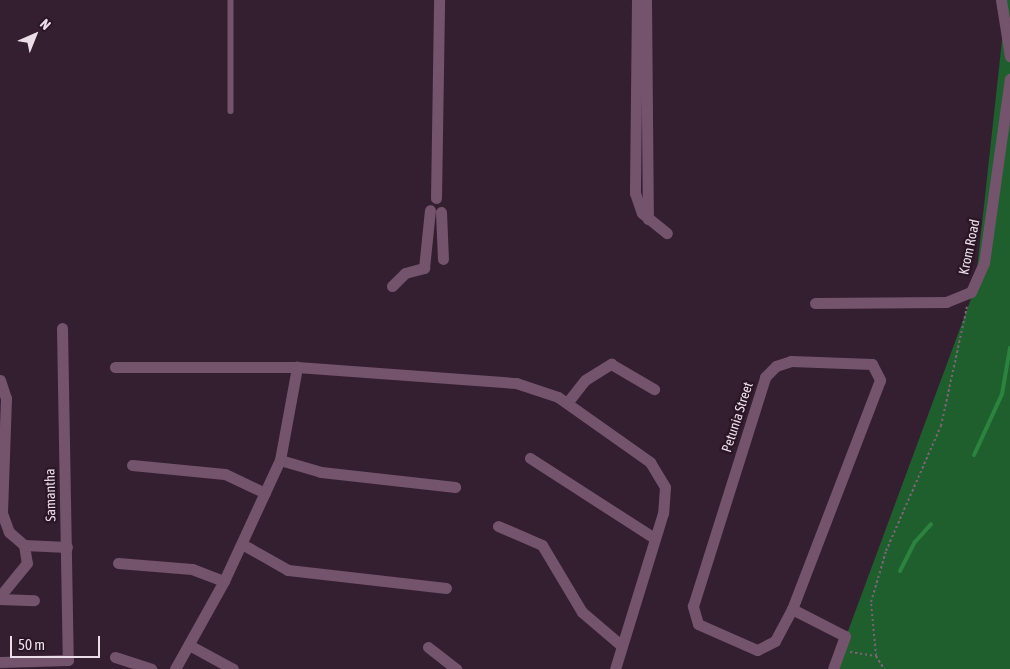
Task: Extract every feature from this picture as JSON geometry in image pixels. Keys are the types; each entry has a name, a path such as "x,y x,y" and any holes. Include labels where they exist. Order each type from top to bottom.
{"street":[{"path":"392,286 405,273 424,268 436,211 443,202 436,198 439,0"},
{"path":"637,0 635,193 648,220 667,232"},
{"path":"646,0 648,220"},
{"path":"1000,0 1010,56"},
{"name":"Krom Road","path":"815,303 946,302 970,292 984,263 1010,80"},
{"path":"436,211 443,259"},
{"name":"Samantha","path":"62,328 66,547 71,665"},
{"name":"Petunia Street","path":"791,361 872,364 880,380 792,610 775,641 757,650 698,624 693,606 765,377 776,366 791,361"},
{"path":"566,403 590,375 611,364 654,390"},
{"path":"115,368 297,367 516,383 566,403 660,474 666,501 615,669"},
{"path":"174,669 224,581 280,460 297,367"},
{"path":"0,380 6,398 1,513 10,532 24,545 66,547"},
{"path":"530,458 654,538"},
{"path":"280,460 321,472 455,487"},
{"path":"132,465 225,474 265,493"},
{"path":"498,526 542,545 582,612 622,646"},
{"path":"242,544 288,570 446,588"},
{"path":"0,598 23,572 24,545"},
{"path":"118,563 192,569 224,581"},
{"path":"0,598 34,600"},
{"path":"792,610 845,636 833,669"},
{"path":"189,645 233,669"},
{"path":"428,647 456,669"},
{"path":"115,657 151,669"},
{"path":"0,662 71,665"}],"lane":[{"path":"231,0 231,111"}],"path":[{"path":"884,669 876,656 871,602 886,551 941,426 970,292"},
{"path":"840,650 876,656"}],"green space":[{"path":"999,0 1010,0 1010,669 834,669 975,288 1005,13"}],"waterway":[{"path":"974,455 1002,394 1010,348"},
{"path":"900,571 915,542 931,524"}]}
